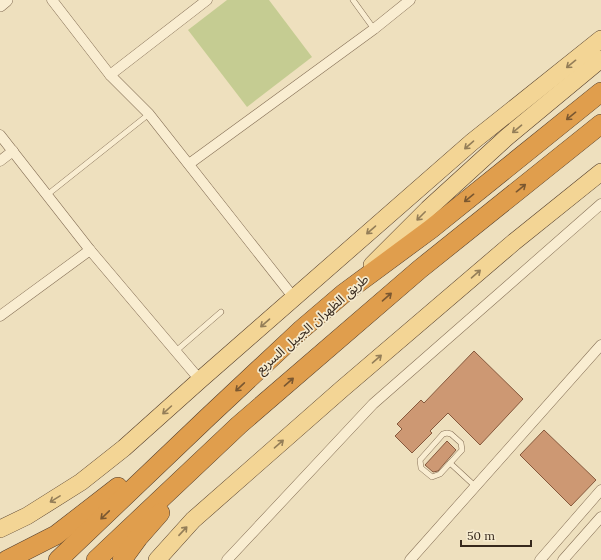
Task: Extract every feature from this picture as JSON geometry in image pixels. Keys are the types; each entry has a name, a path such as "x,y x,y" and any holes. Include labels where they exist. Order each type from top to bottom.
{"highway":[{"name":"طريق الظهران الجبيل السريع","path":"58,560 302,329 343,294 431,229 601,92"},
{"path":"96,560 114,541 239,425 420,268 601,124"},
{"path":"7,560 56,534 209,416"},
{"path":"122,560 138,538 239,425"}],"main road":[{"path":"0,529 27,516 81,482 124,448 472,142 601,39"},
{"path":"343,294 428,209 507,137 601,59"},
{"path":"161,558 193,520 342,389 514,242 601,172"}],"street":[{"path":"0,5 6,0"},
{"path":"52,0 110,75 149,114 294,298"},
{"path":"110,75 207,0"},
{"path":"188,164 374,29 410,0"},
{"path":"0,135 90,250 200,380"},
{"path":"0,160 13,151"},
{"path":"227,560 373,404 601,204"},
{"path":"0,316 90,250"},
{"path":"410,560 601,345"},
{"path":"540,560 601,490"},
{"path":"563,560 601,517"}],"lane":[{"path":"352,0 374,29"},
{"path":"47,195 149,114"},
{"path":"176,351 221,312"},
{"path":"447,433 462,443 462,450 450,463 440,474 432,477 421,468 420,464 420,460 443,434 447,433"},
{"path":"450,463 476,487"}],"green space":[{"path":"227,0 269,0 312,57 247,107 188,30"}],"building":[{"path":"474,351 523,399 480,445 448,413 430,431 432,433 412,453 395,436 402,429 397,424 421,400 424,403"},
{"path":"544,430 596,480 571,506 520,455"},
{"path":"447,441 456,450 438,471 433,472 425,465"}]}
